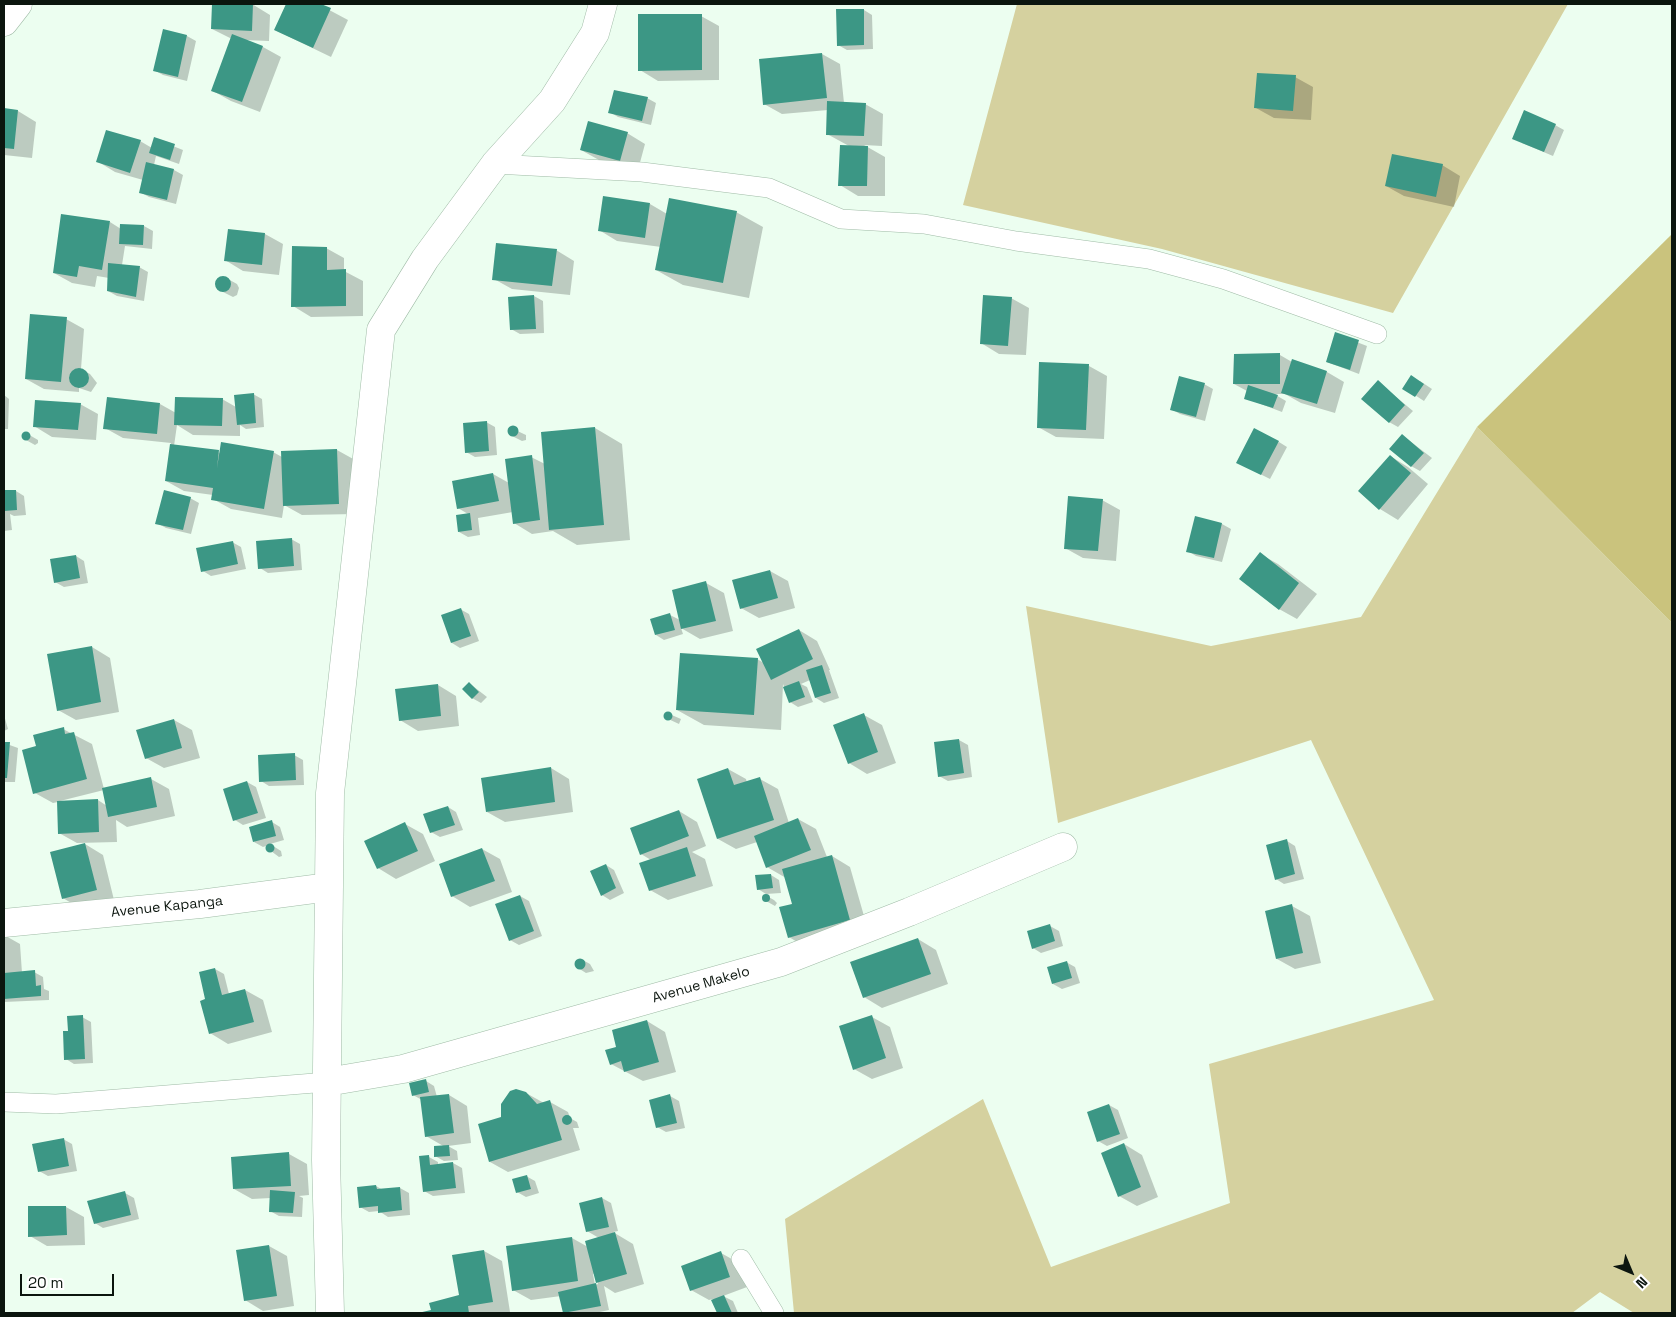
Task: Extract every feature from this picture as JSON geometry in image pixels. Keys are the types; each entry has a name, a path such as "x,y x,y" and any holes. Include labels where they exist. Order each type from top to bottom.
{"street":[{"path":"4,22 18,4"},
{"path":"330,1313 326,1160 330,793 381,330 425,259 495,164 552,101 595,34 603,4"},
{"name":"Avenue Makelo","path":"327,1082 403,1069 781,962 909,912 1063,848"},
{"name":"Avenue Kapanga","path":"4,923 200,904 329,887"}],"lane":[{"path":"495,164 642,172 769,188 841,219 924,224 1016,241 1149,259 1222,280 1377,334"},
{"path":"4,1102 56,1104 327,1082"},
{"path":"741,1259 774,1313"}],"shaded area":[{"path":"1017,4 1568,4 1393,313 1162,249 963,205"},
{"path":"1672,234 1672,623 1477,427"},
{"path":"1477,427 1672,623 1672,1313 1634,1313 1600,1292 1572,1313 794,1313 785,1219 983,1099 1051,1267 1230,1203 1209,1064 1434,1000 1311,740 1058,823 1026,606 1211,646 1361,617"}],"building":[{"path":"212,4 253,4 252,31 211,29"},
{"path":"286,4 321,4 331,8 313,48 274,30"},
{"path":"836,9 864,9 864,45 837,46"},
{"path":"638,14 702,14 702,70 638,71"},
{"path":"163,29 187,35 178,77 153,71"},
{"path":"232,34 263,46 242,102 211,91"},
{"path":"822,53 827,98 763,105 759,59"},
{"path":"1257,73 1296,75 1293,111 1254,108"},
{"path":"614,90 648,97 642,121 608,113"},
{"path":"827,101 866,103 864,136 826,135"},
{"path":"4,108 18,110 14,149 4,148"},
{"path":"1524,110 1556,124 1544,152 1512,139"},
{"path":"588,121 628,132 620,161 580,150"},
{"path":"106,130 141,140 130,173 96,162"},
{"path":"154,137 175,144 170,160 149,153"},
{"path":"840,145 868,146 867,186 838,186"},
{"path":"1392,154 1443,164 1436,197 1385,186"},
{"path":"146,162 174,169 167,200 139,193"},
{"path":"603,196 650,203 645,238 598,231"},
{"path":"669,198 737,211 723,283 655,270"},
{"path":"61,214 110,221 102,270 79,266 77,277 53,273"},
{"path":"120,224 144,225 143,245 119,244"},
{"path":"228,229 265,233 262,265 224,261"},
{"path":"496,243 557,249 552,286 492,280"},
{"path":"292,246 327,247 327,270 346,269 346,306 291,307"},
{"path":"108,263 140,266 136,297 107,291"},
{"path":"220,276 226,276 231,281 229,290 220,292 215,287 215,281"},
{"path":"534,295 536,329 510,330 508,297"},
{"path":"983,295 1012,297 1008,346 980,344"},
{"path":"30,314 67,317 61,382 25,379"},
{"path":"1335,332 1359,340 1350,370 1326,362"},
{"path":"1280,353 1280,384 1233,384 1234,354"},
{"path":"1292,359 1327,371 1317,404 1281,393"},
{"path":"1039,362 1089,364 1086,430 1037,428"},
{"path":"79,368 86,371 89,378 86,385 79,388 72,385 69,378 72,371"},
{"path":"1411,375 1424,384 1415,397 1402,389"},
{"path":"1179,376 1205,383 1196,417 1170,410"},
{"path":"1378,380 1405,405 1389,423 1361,399"},
{"path":"1248,385 1278,395 1273,408 1244,399"},
{"path":"254,393 256,423 237,425 234,395"},
{"path":"107,397 160,403 157,434 103,429"},
{"path":"175,397 223,398 222,426 174,425"},
{"path":"35,400 81,403 78,430 33,427"},
{"path":"487,421 489,451 465,453 463,423"},
{"path":"513,425 519,431 513,437 507,431"},
{"path":"595,427 604,525 549,530 541,432"},
{"path":"1254,428 1279,441 1261,475 1236,463"},
{"path":"26,431 31,436 26,441 21,436"},
{"path":"1402,434 1424,453 1411,467 1389,449"},
{"path":"221,442 274,451 264,509 211,500 213,488 165,481 170,444 219,450 217,468"},
{"path":"337,449 339,504 283,506 281,451"},
{"path":"532,455 540,520 513,524 505,459"},
{"path":"1390,455 1411,473 1379,510 1358,491"},
{"path":"493,473 499,501 457,509 452,481"},
{"path":"4,490 16,490 17,510 4,511"},
{"path":"164,490 191,497 183,530 155,524"},
{"path":"1068,496 1103,499 1098,551 1064,549"},
{"path":"470,513 472,530 458,532 456,515"},
{"path":"1195,516 1222,523 1214,558 1186,552"},
{"path":"292,538 294,566 258,569 256,541"},
{"path":"233,541 238,564 201,572 196,548"},
{"path":"1260,552 1299,583 1279,610 1239,579"},
{"path":"76,555 80,578 54,583 50,559"},
{"path":"770,570 778,598 740,609 732,580"},
{"path":"706,581 716,621 681,629 672,590"},
{"path":"461,608 471,636 451,643 441,615"},
{"path":"670,613 675,630 655,635 650,619"},
{"path":"799,629 813,659 771,680 756,649"},
{"path":"92,646 101,702 57,711 47,654"},
{"path":"680,653 758,658 754,715 676,710"},
{"path":"822,665 831,693 815,698 806,670"},
{"path":"799,681 805,697 789,703 783,687"},
{"path":"469,682 479,692 472,699 462,689"},
{"path":"438,684 441,716 399,721 395,689"},
{"path":"668,711 673,716 668,721 663,716"},
{"path":"864,713 878,752 848,764 833,725"},
{"path":"174,719 182,748 145,759 136,730"},
{"path":"64,727 65,734 74,732 87,779 33,794 22,750 36,746 33,735"},
{"path":"959,739 964,773 938,777 934,742"},
{"path":"4,742 10,742 7,778 4,778"},
{"path":"295,753 296,780 259,782 258,755"},
{"path":"551,767 555,802 486,812 481,778"},
{"path":"728,768 734,785 760,777 774,820 717,839 697,779"},
{"path":"151,777 157,807 108,817 102,788"},
{"path":"247,781 258,813 233,821 223,789"},
{"path":"98,799 99,832 58,834 57,801"},
{"path":"448,806 455,825 430,833 423,814"},
{"path":"679,810 689,836 640,855 630,828"},
{"path":"798,818 811,850 766,868 754,836"},
{"path":"272,820 276,836 253,842 249,827"},
{"path":"405,822 418,851 377,869 364,841"},
{"path":"1287,839 1295,874 1275,880 1266,845"},
{"path":"85,843 97,890 62,899 50,852"},
{"path":"270,843 275,848 270,853 265,848"},
{"path":"687,847 696,876 649,891 639,863"},
{"path":"482,848 495,881 451,897 439,864"},
{"path":"832,855 850,920 788,938 779,907 792,904 782,869"},
{"path":"606,864 616,888 601,896 590,871"},
{"path":"771,874 773,888 757,890 755,875"},
{"path":"766,894 770,898 766,902 762,898"},
{"path":"520,895 534,931 509,941 495,904"},
{"path":"1292,904 1303,953 1276,959 1265,911"},
{"path":"1050,924 1055,941 1032,949 1027,931"},
{"path":"918,938 931,974 863,998 850,962"},
{"path":"580,958 586,964 580,970 574,964"},
{"path":"1067,961 1072,978 1052,984 1047,967"},
{"path":"215,968 222,995 245,989 254,1022 209,1034 200,1001 205,999 199,972"},
{"path":"35,970 36,986 41,985 41,996 4,999 4,973"},
{"path":"83,1015 85,1059 64,1060 63,1031 68,1031 67,1016"},
{"path":"872,1015 886,1058 853,1070 839,1026"},
{"path":"647,1020 659,1062 624,1072 621,1061 610,1065 605,1050 616,1047 612,1030"},
{"path":"426,1079 429,1092 412,1096 409,1083"},
{"path":"516,1089 526,1092 537,1104 550,1100 562,1140 489,1162 478,1124 501,1117 501,1104 510,1091"},
{"path":"449,1094 454,1133 425,1137 420,1097"},
{"path":"670,1094 677,1123 656,1128 649,1100"},
{"path":"1109,1104 1120,1134 1097,1142 1087,1112"},
{"path":"567,1115 572,1120 567,1125 562,1120"},
{"path":"64,1138 69,1166 38,1172 32,1144"},
{"path":"1124,1143 1141,1187 1118,1197 1101,1153"},
{"path":"449,1145 450,1156 434,1157 434,1146"},
{"path":"289,1152 291,1186 233,1189 231,1157"},
{"path":"429,1155 430,1165 453,1162 456,1188 423,1192 419,1156"},
{"path":"527,1175 531,1189 516,1193 512,1179"},
{"path":"376,1185 377,1189 400,1187 402,1210 378,1213 378,1206 359,1208 357,1187"},
{"path":"270,1190 295,1192 293,1213 269,1212"},
{"path":"125,1191 131,1215 94,1224 87,1201"},
{"path":"602,1197 609,1227 586,1232 579,1203"},
{"path":"28,1206 66,1206 67,1235 28,1237"},
{"path":"615,1232 627,1274 596,1283 585,1241"},
{"path":"572,1237 578,1281 512,1291 506,1246"},
{"path":"269,1245 277,1296 244,1301 236,1250"},
{"path":"484,1250 493,1302 468,1306 469,1313 418,1313 431,1310 429,1303 459,1295 452,1255"},
{"path":"721,1251 730,1277 690,1291 681,1266"},
{"path":"596,1283 601,1306 563,1313 558,1292"},
{"path":"724,1295 732,1313 717,1313 711,1300"}]}
